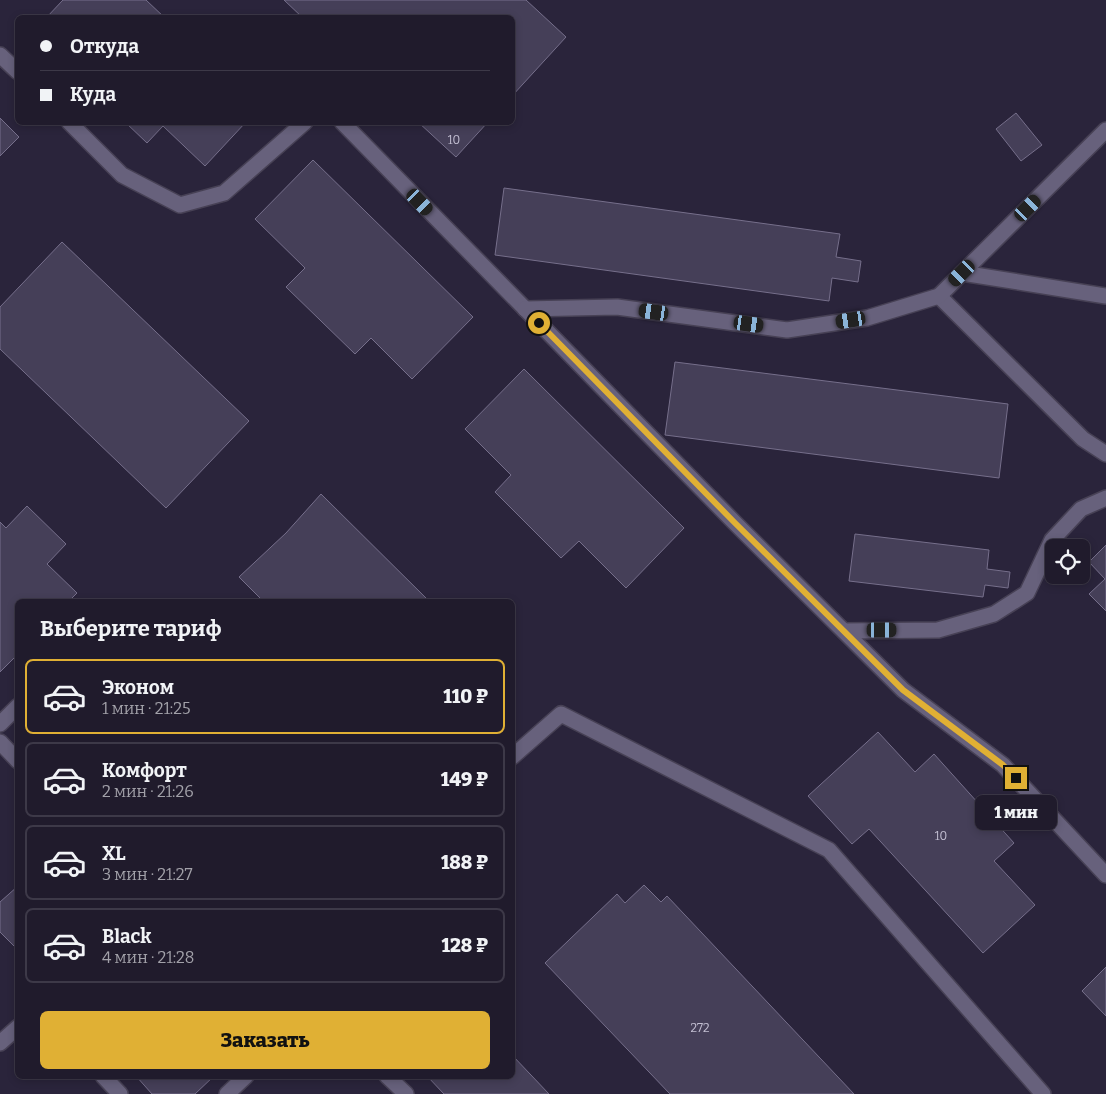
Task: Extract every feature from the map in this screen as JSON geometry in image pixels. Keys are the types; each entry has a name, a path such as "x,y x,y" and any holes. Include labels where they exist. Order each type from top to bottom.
{"street":[{"path":"0,55 15,69"},
{"path":"72,125 122,175 180,205 224,193 302,125"},
{"path":"345,125 734,522 903,690 1003,765 1106,875"},
{"path":"525,309 617,307 787,330 867,318 939,296 1106,130"},
{"path":"962,273 1106,296"},
{"path":"939,296 1082,439 1106,454"},
{"path":"844,631 938,630 994,614 1027,593 1052,540 1081,509 1106,498"},
{"path":"0,724 15,709"},
{"path":"515,754 561,714 829,850 1043,1094"},
{"path":"0,742 15,758"},
{"path":"0,1043 15,1030"},
{"path":"105,1079 120,1094"},
{"path":"227,1094 243,1079"},
{"path":"391,1079 406,1094"}],"building":[{"path":"63,0 146,0 162,15 49,15"},
{"path":"284,0 526,0 566,37 515,93 515,15 300,15"},
{"path":"1016,113 1042,145 1021,161 996,129"},
{"path":"0,118 19,137 0,156"},
{"path":"128,125 243,125 205,166 163,126 147,143"},
{"path":"421,125 485,125 456,157"},
{"path":"313,160 473,317 412,379 371,338 355,354 286,287 305,268 255,219"},
{"path":"504,188 840,234 836,257 861,261 858,282 832,278 829,301 495,255"},
{"path":"62,242 249,421 166,508 0,349 0,307"},
{"path":"675,362 1008,404 999,478 665,435"},
{"path":"524,369 684,528 626,588 579,541 561,558 495,492 511,475 465,429"},
{"path":"321,494 427,599 261,599 239,577 286,533"},
{"path":"27,506 66,544 47,564 77,593 71,599 15,599 15,657 0,672 0,522 6,528"},
{"path":"855,534 989,550 987,569 1010,572 1008,588 985,585 983,597 849,581"},
{"path":"1106,545 1106,611 1089,594 1105,579 1090,561"},
{"path":"878,732 915,772 934,754 1014,843 994,861 1035,905 983,953 869,829 852,844 808,796"},
{"path":"644,885 661,902 667,896 854,1094 670,1094 545,963 617,894 625,903"},
{"path":"15,889 15,947 0,932 0,902"},
{"path":"1106,967 1106,1016 1082,991"},
{"path":"515,1058 549,1094 444,1094 430,1079 515,1079"},
{"path":"139,1079 211,1079 195,1094 152,1094"}],"route":[{"path":"539,323 734,522 903,690 1003,765 1016,778"}]}
